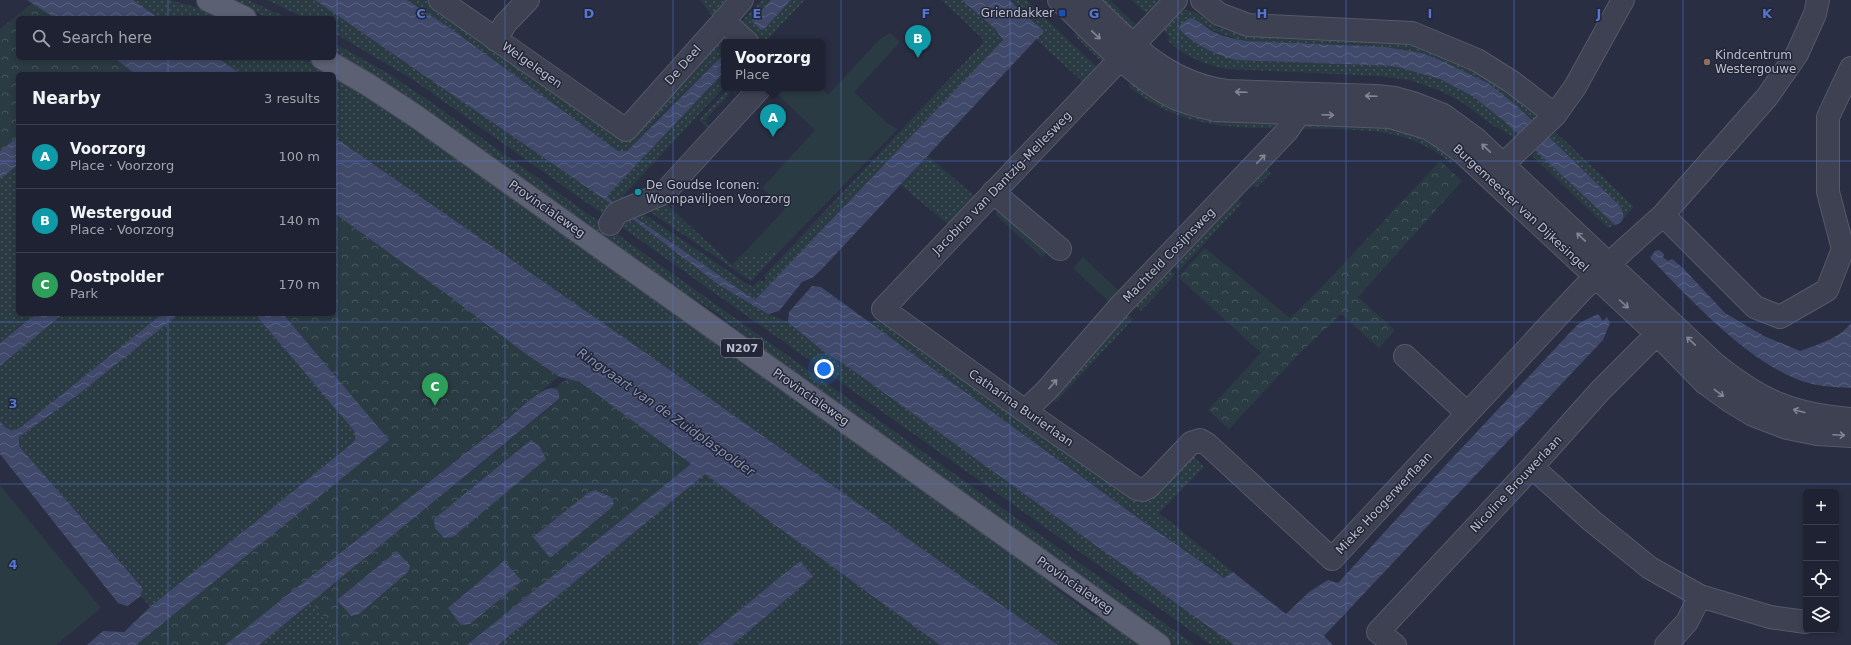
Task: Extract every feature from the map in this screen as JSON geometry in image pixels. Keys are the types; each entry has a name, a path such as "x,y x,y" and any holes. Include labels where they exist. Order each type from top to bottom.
{"main road":[{"path":"208,0 241,16"},
{"name":"Provincialeweg","path":"325,60 367,84 423,122 1159,645"}],"street":[{"name":"Welgelegen","path":"440,0 626,130"},
{"path":"496,40 505,24 528,0"},
{"name":"De Deel","path":"626,130 742,0"},
{"name":"Burgemeester van Dijkesingel","path":"1059,0 1127,51 1180,78 1209,88 1299,104 1390,117 1408,121 1427,128 1442,136 1463,152 1497,171 1663,327 1714,363 1739,384 1755,393 1795,410 1820,416 1851,419"},
{"name":"Burgemeester van Dijkesingel","path":"1086,0 1127,51"},
{"name":"Jacobina van Dantzig-Mellesweg","path":"883,309 1176,0"},
{"path":"1202,0 1219,14 1248,26 1412,33 1476,60 1512,82 1555,115"},
{"path":"1497,171 1555,115 1575,87 1623,0"},
{"name":"Mieke Hoogerwerflaan","path":"1160,475 1203,432 1208,444 1332,559 1602,271 1664,216 1767,98 1797,54 1815,14 1818,0"},
{"path":"723,20 744,39"},
{"path":"1664,216 1755,307 1780,317 1827,290 1843,249 1828,192 1828,118 1851,68"},
{"path":"610,224 618,214 671,188 701,158 757,91"},
{"name":"Machteld Cosijnsweg","path":"1025,411 1047,390 1121,305 1274,146 1287,131 1299,104"},
{"path":"993,192 1060,249"},
{"name":"Catharina Burierlaan","path":"883,309 1137,489 1143,490 1149,487 1160,475"},
{"name":"Burgemeester van Dijkesingel","path":"1663,327 1705,382 1753,415 1787,428 1817,434 1851,436"},
{"name":"Nicoline Brouwerlaan","path":"1395,645 1378,632 1532,467 1600,391 1663,327"},
{"path":"1405,356 1468,413"},
{"path":"1532,467 1592,521 1650,568 1700,596 1770,617 1803,622"},
{"path":"1666,645 1687,622 1700,596"}],"green space":[{"path":"36,0 64,16 16,16"},
{"path":"133,0 170,0 202,9 220,16 156,16"},
{"path":"230,0 248,0 284,16 263,16"},
{"path":"267,0 315,0 611,204 613,202 607,196 721,75 721,90 623,196 627,200 607,217 412,79 336,34 336,16 301,16"},
{"path":"407,0 430,0 625,137 722,35 731,39 721,39 721,57 663,113 627,151 618,151 450,28"},
{"path":"700,0 726,0 712,16"},
{"path":"762,0 771,0 760,12 763,29 791,0 805,0 768,39 759,39 741,22"},
{"path":"942,0 963,0 995,29 1003,40 755,300 633,215 631,218 719,285 768,314 788,322 824,352 844,364 1234,645 1211,645 616,223 635,208 749,285 753,286 759,280 764,282 766,279 764,276 983,43 982,38"},
{"path":"1010,0 1026,0 1100,70 1086,85 1036,39 1044,31"},
{"path":"1102,0 1110,0 1138,27 1130,29 1120,25 1125,21"},
{"path":"1131,0 1160,0 1147,14"},
{"path":"1184,10 1193,11 1218,28 1239,34 1266,37 1391,40 1417,45 1493,79 1564,140 1634,207 1624,218 1624,213 1517,106 1488,83 1440,60 1422,53 1385,47 1247,41 1221,34 1197,20 1235,60 1394,66 1440,79 1474,97 1504,121 1615,225 1608,228 1509,134 1494,126 1463,103 1441,91 1409,80 1378,76 1226,69 1204,63 1183,53 1167,40 1170,37 1163,30 1180,12"},
{"path":"16,16 16,60 127,60 143,72 16,72 16,150 0,163 0,29"},
{"path":"1077,32 1106,50 1104,64 1074,35"},
{"path":"890,33 900,42 854,92 887,123 898,129 779,252 776,249 768,253 752,255 743,254 785,209 762,188 815,130 774,91 824,91 828,95 880,39"},
{"path":"336,44 389,74 438,107 1195,645 1173,645 766,356 722,317 698,301 671,287 336,56"},
{"path":"221,60 307,60 328,72 238,72"},
{"path":"336,76 394,114 1036,567 1058,590 1092,615 1122,629 1145,645 1058,645 619,334 336,138"},
{"path":"1131,82 1150,96 1283,117 1284,129 1221,125 1184,117 1165,110 1147,100 1128,86"},
{"path":"726,91 732,91 704,121 713,129 710,131 699,120"},
{"path":"1300,124 1379,127 1390,129 1420,138 1459,155 1451,163 1433,150 1415,141 1397,135 1358,130 1296,129"},
{"path":"928,156 979,200 952,228 901,185"},
{"path":"1440,161 1462,181 1358,297 1395,330 1379,348 1341,314 1296,357 1229,429 1208,410 1261,353 1178,277 1205,248 1290,318 1321,288"},
{"path":"1263,165 1271,173 1256,188 1247,180"},
{"path":"16,167 16,316 34,316 0,343 0,179"},
{"path":"1233,195 1242,203 1179,271 1170,262"},
{"path":"664,202 732,265 743,254 752,255 768,253 776,249 779,252 751,281 640,205"},
{"path":"1000,209 1047,252 1042,258 995,214"},
{"path":"336,211 562,374 229,645 114,645 371,437 271,316 336,316"},
{"path":"1083,257 1119,291 1109,302 1073,268"},
{"path":"1166,266 1175,275 1141,311 1132,303"},
{"path":"1124,311 1133,319 1056,402 1046,395"},
{"path":"880,313 1144,502 1191,454 1204,467 1159,513 1233,572 1225,578 1149,525 872,324"},
{"path":"61,316 160,316 21,427 13,431 5,427 0,421 0,366"},
{"path":"176,316 257,316 355,432 355,441 150,607 141,596 142,586 19,446 19,437 79,394"},
{"path":"567,379 580,382 692,464 467,645 338,645 331,625 313,604 310,603 559,400 556,389 554,389"},
{"path":"705,474 940,645 732,645 813,576 800,561 697,645 498,645"},
{"path":"0,485 101,608 56,645 0,645"},
{"path":"310,603 313,604 331,625 338,645 259,645"}],"water":[{"path":"27,0 133,0 156,16 52,16"},
{"path":"315,0 407,0 450,28 618,151 627,151 721,57 721,75 607,196 613,202 611,204"},
{"path":"771,0 791,0 764,29 761,30 752,21 753,15 760,12"},
{"path":"962,0 1009,0 1044,31 821,270 812,278 802,282 779,311 768,314 719,285 631,218 632,215 755,300 1003,40 995,29"},
{"path":"1190,18 1196,20 1220,35 1234,39 1247,41 1385,47 1422,53 1440,60 1488,83 1517,106 1620,206 1624,215 1623,220 1615,225 1504,121 1474,97 1440,79 1394,66 1235,60 1205,48 1185,35 1179,29 1181,24"},
{"path":"117,60 221,60 238,72 133,72"},
{"name":"Ringvaart van de Zuidplaspolder","path":"336,138 619,334 1058,645 940,645 705,474 498,645 467,645 691,464 580,382 560,377 526,354 441,290 336,214"},
{"path":"16,139 16,167 0,179 0,151"},
{"path":"1659,250 1664,254 1663,257 1668,261 1672,259 1683,268 1725,313 1764,336 1800,351 1834,337 1846,329 1851,323 1851,388 1822,386 1801,381 1774,368 1755,355 1718,325 1650,258 1655,251"},
{"path":"812,286 821,287 1137,517 1224,578 1233,572 1286,614 1309,592 1328,580 1338,583 1579,323 1598,314 1603,321 1607,317 1610,323 1603,340 1324,636 1333,645 1234,645 844,364 824,352 788,322 789,312"},
{"path":"34,316 61,316 0,366 0,343"},
{"path":"160,316 176,316 79,394 19,437 19,446 142,587 141,596 127,606 118,603 0,454 0,421 5,427 13,431 21,427"},
{"path":"257,316 285,316 389,440 136,645 87,645 103,631 124,632 150,607 355,441 355,432"},
{"path":"551,388 556,389 559,394 559,399 259,645 225,645 502,424 532,398"},
{"path":"531,440 540,447 546,459 453,537 444,538 435,528 434,519"},
{"path":"595,490 611,497 614,504 610,509 550,558 533,537 588,493"},
{"path":"397,551 410,566 408,572 359,614 351,616 337,600"},
{"path":"504,561 522,581 470,624 461,625 448,608"},
{"path":"800,561 813,576 732,645 697,645"}],"place":[{"name":"Griendakker","path":"1062,13"},
{"name":"Westergoud","path":"918,58"},
{"name":"Kindcentrum Westergouwe","path":"1707,62"},
{"name":"Voorzorg","path":"773,137"},
{"name":"De Goudse Iconen: Woonpaviljoen Voorzorg","path":"638,192"},
{"name":"Oostpolder","path":"435,406"}]}
